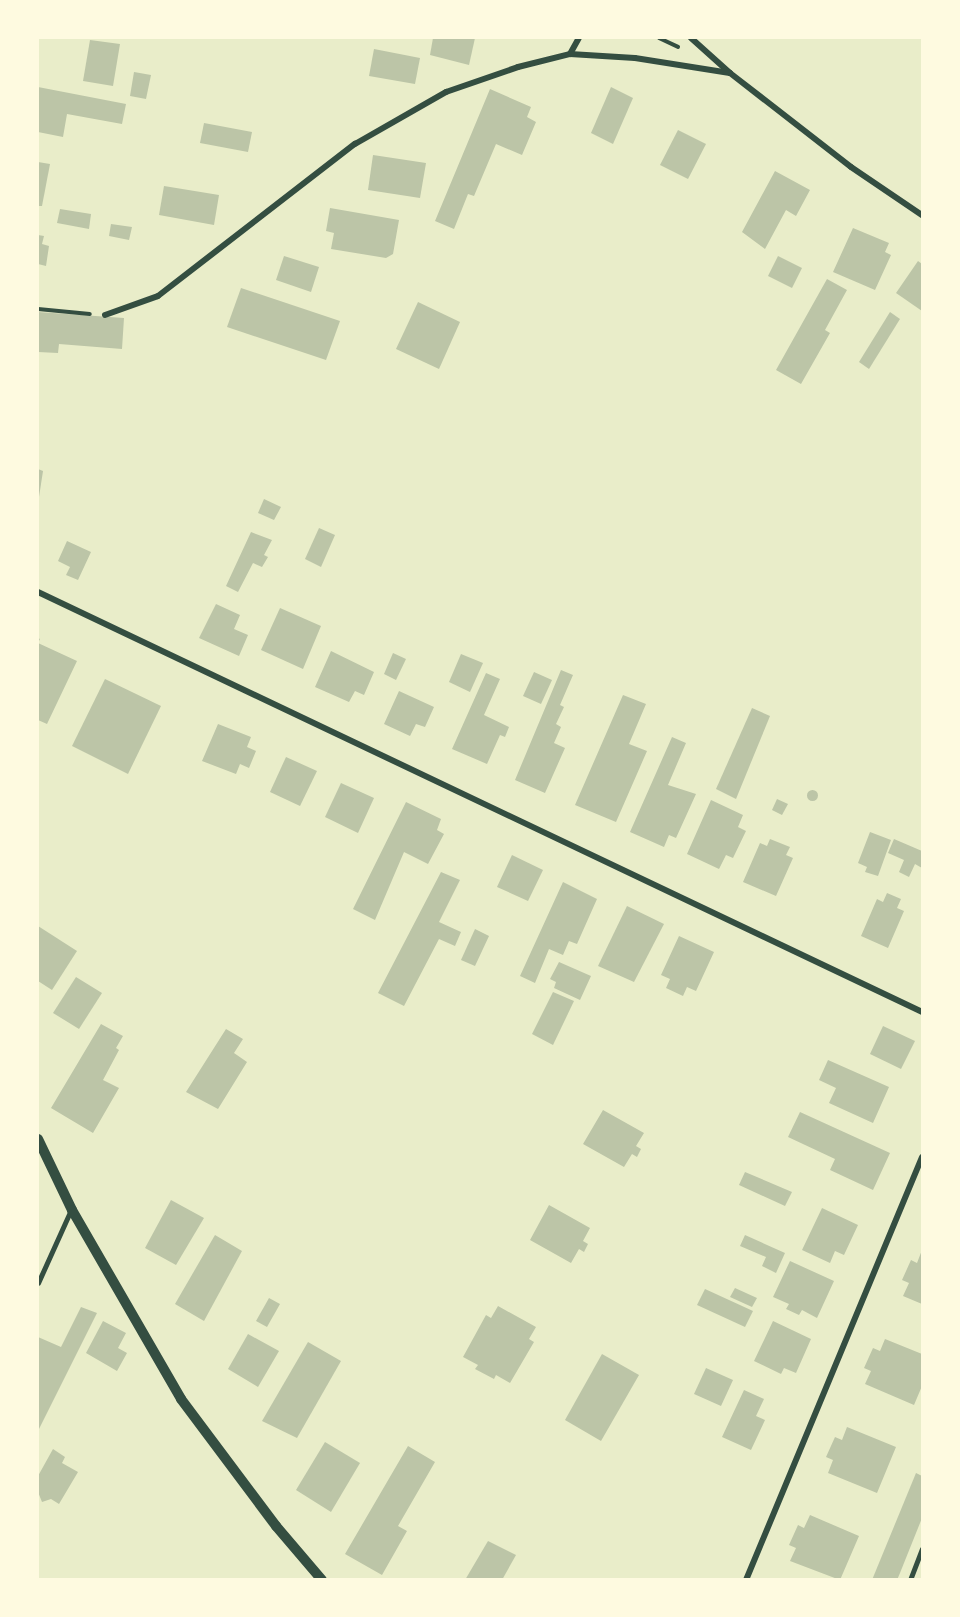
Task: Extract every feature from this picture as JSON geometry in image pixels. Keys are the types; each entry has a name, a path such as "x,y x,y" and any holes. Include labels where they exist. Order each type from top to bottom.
{"street":[{"path":"570,54 579,38"},
{"path":"691,38 730,73 850,167 922,215"},
{"path":"105,315 158,296 355,144 446,93 518,67 570,54 635,57 730,73"},
{"path":"38,592 922,1012"},
{"path":"38,1139 72,1210 182,1399 276,1526 322,1580"},
{"path":"746,1580 922,1157"}],"lane":[{"path":"38,1283 72,1210"},
{"path":"910,1580 922,1548"}],"path":[{"path":"38,309 105,315"}],"building":[{"path":"433,38 475,38 469,65 430,55"},
{"path":"90,40 120,44 113,86 83,81"},
{"path":"374,49 420,58 415,84 369,76"},
{"path":"134,72 151,75 146,99 130,96"},
{"path":"38,87 126,104 122,124 67,114 63,137 38,132"},
{"path":"611,87 633,98 613,144 591,133"},
{"path":"490,89 531,107 527,117 536,122 522,155 496,144 474,196 468,194 454,229 435,221"},
{"path":"204,123 252,132 248,152 200,143"},
{"path":"678,130 706,144 688,179 660,165"},
{"path":"373,155 426,163 420,198 368,190"},
{"path":"38,162 50,164 42,206 38,206"},
{"path":"775,171 810,190 796,216 786,210 765,249 742,232"},
{"path":"164,186 219,195 214,225 159,215"},
{"path":"330,208 399,220 393,254 386,258 331,249 334,233 326,231"},
{"path":"60,209 91,214 89,229 57,223"},
{"path":"111,224 132,227 129,240 109,236"},
{"path":"853,228 889,243 885,252 891,255 875,290 833,272"},
{"path":"38,235 44,236 42,244 49,246 46,266 38,264"},
{"path":"284,256 319,267 311,292 276,280"},
{"path":"778,256 802,268 792,288 768,276"},
{"path":"918,261 922,264 922,311 896,293"},
{"path":"827,279 847,290 825,330 830,333 801,384 776,370"},
{"path":"241,288 340,321 326,360 227,327"},
{"path":"418,302 460,322 439,369 396,349"},
{"path":"38,312 124,318 122,349 59,344 58,353 38,352"},
{"path":"890,312 900,319 869,369 859,362"},
{"path":"38,469 43,471 39,497 38,496"},
{"path":"264,499 281,507 274,520 258,513"},
{"path":"319,528 335,535 321,567 305,559"},
{"path":"251,532 272,540 264,555 268,557 262,567 253,563 238,592 226,586"},
{"path":"67,541 91,552 78,580 66,575 70,567 58,561"},
{"path":"216,604 240,615 234,629 248,635 239,656 199,638"},
{"path":"280,608 321,626 303,669 261,650"},
{"path":"38,643 77,661 47,724 38,720"},
{"path":"331,651 374,672 364,695 355,691 349,702 315,687"},
{"path":"393,653 406,659 396,680 384,674"},
{"path":"461,654 483,663 470,692 449,682"},
{"path":"561,670 573,675 560,705 564,707 556,724 561,727 554,743 565,748 545,793 515,780"},
{"path":"534,672 552,680 541,704 523,696"},
{"path":"486,673 500,679 484,715 509,727 505,737 500,735 487,764 452,749"},
{"path":"105,679 161,706 128,774 72,746"},
{"path":"399,691 434,707 425,727 416,724 410,736 384,724"},
{"path":"623,695 646,704 629,744 647,751 616,822 575,805"},
{"path":"752,708 770,716 736,799 716,789"},
{"path":"218,724 251,737 247,747 256,751 249,768 240,764 236,774 202,761"},
{"path":"672,737 686,743 668,785 696,794 676,838 669,835 664,847 630,832"},
{"path":"286,757 317,771 300,806 270,792"},
{"path":"341,783 374,798 358,833 325,817"},
{"path":"812,789 818,795 812,801 806,795"},
{"path":"777,799 788,804 782,815 772,810"},
{"path":"711,800 743,815 738,827 746,831 733,858 726,855 719,869 687,854"},
{"path":"406,802 441,819 437,830 444,834 428,864 404,852 375,920 353,909"},
{"path":"870,832 891,840 878,876 865,872 867,867 858,863"},
{"path":"770,839 790,847 786,855 793,858 776,896 743,882 760,843 767,846"},
{"path":"894,839 922,851 922,868 915,864 909,877 899,872 904,860 888,853"},
{"path":"512,855 543,870 528,901 497,887"},
{"path":"441,872 460,880 439,922 461,932 455,946 439,939 404,1006 378,993"},
{"path":"563,882 597,899 577,944 569,941 563,955 549,949 535,983 520,976"},
{"path":"887,893 901,899 897,908 904,911 888,948 861,936 877,899 883,902"},
{"path":"627,906 664,924 634,982 598,966"},
{"path":"38,926 77,951 52,990 38,981"},
{"path":"475,929 489,936 475,966 461,960"},
{"path":"679,936 714,952 696,991 687,987 683,996 666,988 670,979 661,975"},
{"path":"559,962 591,976 580,1000 554,988 556,982 550,979"},
{"path":"76,977 102,993 79,1029 53,1013"},
{"path":"553,992 574,1001 553,1045 532,1034"},
{"path":"101,1024 123,1036 116,1048 119,1050 103,1080 119,1088 93,1133 51,1108"},
{"path":"883,1026 915,1041 901,1069 870,1054"},
{"path":"226,1029 243,1039 234,1053 247,1062 218,1109 186,1092"},
{"path":"828,1060 889,1087 873,1123 829,1103 836,1088 819,1080"},
{"path":"603,1110 644,1133 636,1146 641,1149 637,1157 632,1154 624,1167 583,1144"},
{"path":"800,1112 890,1153 873,1190 830,1170 835,1159 788,1137"},
{"path":"745,1172 792,1192 785,1206 739,1185"},
{"path":"171,1200 204,1218 176,1265 145,1248"},
{"path":"549,1205 590,1228 583,1241 588,1244 584,1252 579,1249 571,1263 530,1240"},
{"path":"822,1208 858,1225 844,1255 835,1251 830,1263 802,1250"},
{"path":"215,1235 242,1251 204,1321 175,1304"},
{"path":"745,1235 785,1253 776,1273 762,1266 766,1257 740,1246"},
{"path":"922,1250 922,1304 903,1296 909,1283 902,1280 911,1260 917,1263"},
{"path":"790,1261 834,1281 817,1318 802,1310 799,1315 786,1309 789,1304 773,1297"},
{"path":"735,1288 757,1298 752,1307 730,1297"},
{"path":"705,1289 753,1311 745,1327 697,1305"},
{"path":"269,1298 280,1304 267,1327 256,1321"},
{"path":"498,1306 536,1327 529,1339 534,1342 510,1383 496,1375 494,1379 475,1369 478,1365 463,1357 486,1315 491,1318"},
{"path":"81,1307 97,1313 38,1431 38,1337 61,1347"},
{"path":"103,1321 126,1333 118,1348 127,1353 117,1371 86,1353"},
{"path":"773,1321 811,1339 796,1373 784,1368 781,1374 754,1361"},
{"path":"248,1334 279,1351 258,1387 228,1369"},
{"path":"885,1339 922,1354 922,1386 914,1405 865,1384 871,1371 864,1368 873,1348 880,1351"},
{"path":"308,1342 341,1361 297,1438 262,1421"},
{"path":"602,1354 639,1375 601,1441 565,1420"},
{"path":"706,1368 733,1380 721,1406 694,1394"},
{"path":"744,1390 764,1399 756,1416 765,1420 751,1450 722,1437"},
{"path":"847,1427 896,1447 877,1493 828,1473 833,1460 826,1457 835,1437 842,1440"},
{"path":"325,1442 360,1463 331,1512 296,1490"},
{"path":"408,1446 435,1462 398,1526 407,1531 382,1575 345,1554"},
{"path":"53,1449 65,1457 62,1463 78,1472 59,1504 51,1499 42,1502 38,1492 38,1476"},
{"path":"916,1473 922,1476 922,1518 900,1573 897,1580 872,1580"},
{"path":"810,1515 859,1536 840,1580 790,1561 796,1548 789,1545 798,1525 804,1528"},
{"path":"488,1541 516,1555 502,1580 465,1580"}]}
